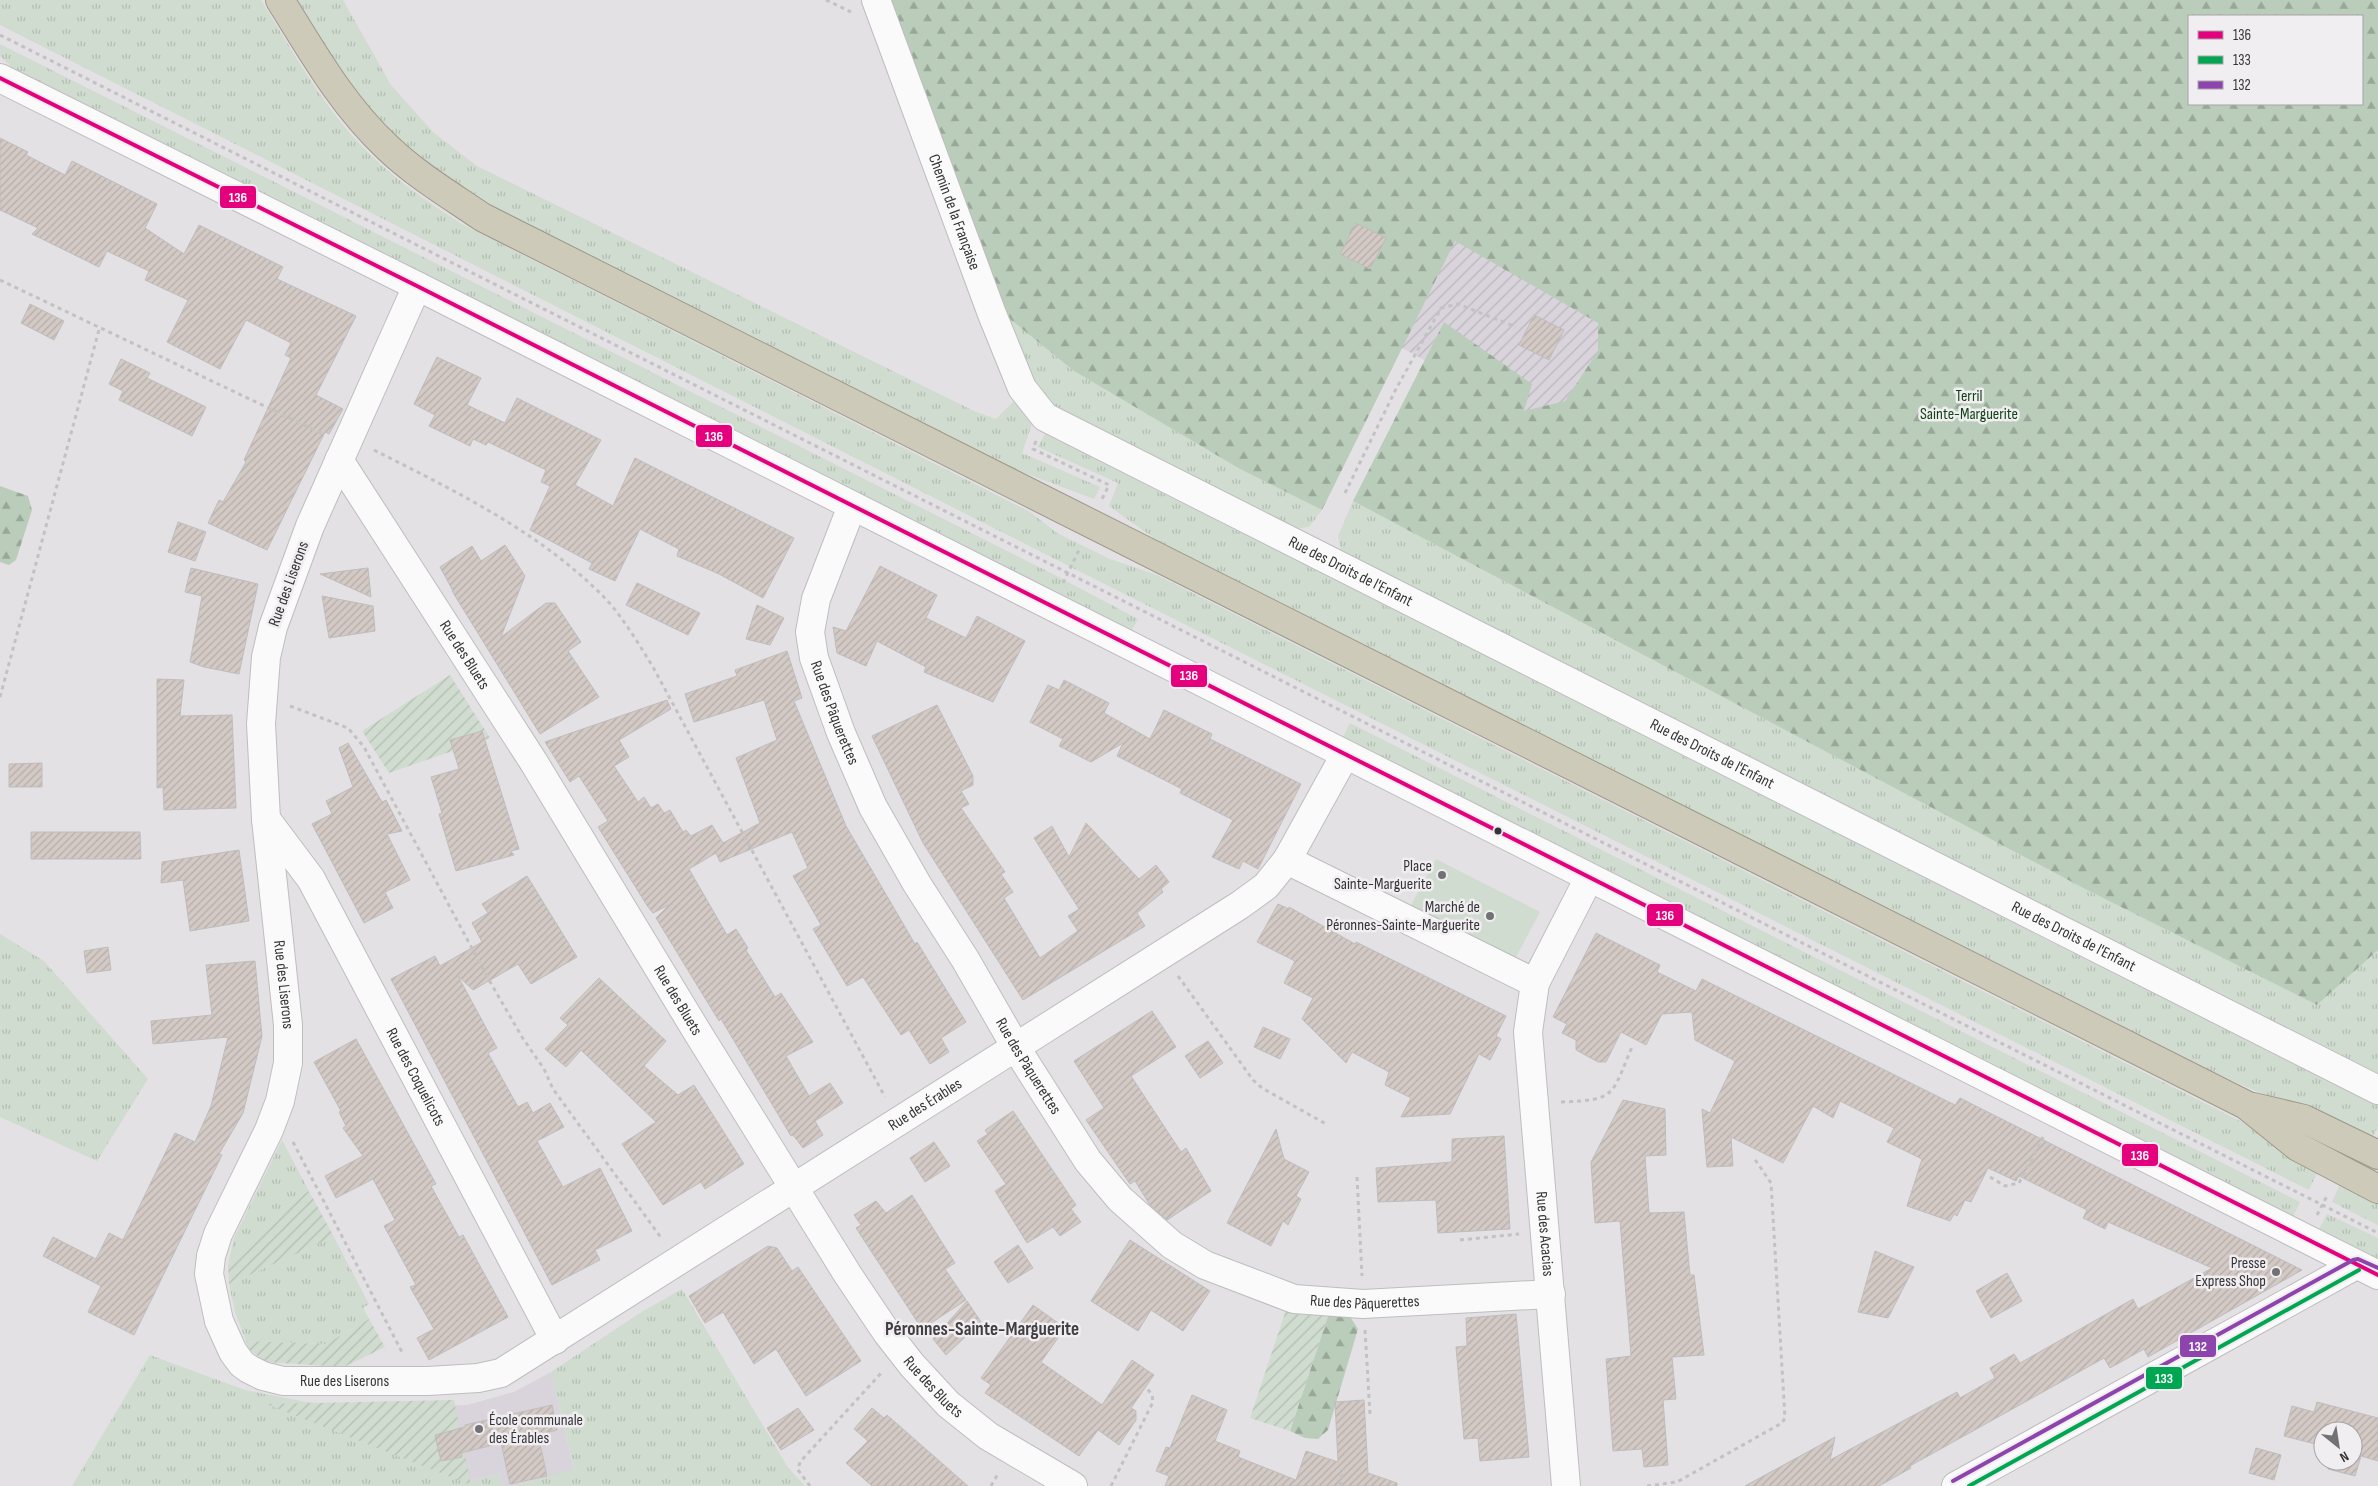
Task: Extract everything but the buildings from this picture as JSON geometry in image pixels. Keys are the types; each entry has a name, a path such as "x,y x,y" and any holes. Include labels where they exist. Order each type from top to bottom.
{"highway":[{"path":"280,0 333,84 386,147 417,174 482,217 2246,1105 2298,1147 2378,1189"},
{"path":"2246,1105 2304,1119 2378,1155"}],"street":[{"name":"Chemin de la Française","path":"876,0 992,314 1022,388 1046,417"},
{"path":"0,78 417,286 2367,1270"},
{"name":"Rue des Liserons","path":"417,286 310,526 273,627 266,657 261,724 266,819 288,1025 288,1063 276,1111 269,1130 218,1234 211,1256 209,1274 212,1294 220,1321 233,1352 242,1364 249,1369 263,1376 283,1381 418,1381 478,1378 501,1373 555,1340"},
{"name":"Rue des Droits de l'Enfant","path":"1046,417 2378,1090"},
{"name":"Rue des Bluets","path":"343,450 848,1275 901,1352 948,1404 988,1436 1073,1486"},
{"name":"Rue des Pâquerettes","path":"852,506 816,599 810,632 814,658 841,732 873,807 917,884 965,959 1015,1046 1088,1161 1120,1199 1172,1245 1205,1265 1294,1299 1342,1304 1550,1294"},
{"path":"1345,755 1287,860 1535,984 1589,878"},
{"name":"Rue des Coquelicots","path":"266,819 311,880 555,1340"},
{"name":"Rue des Érables","path":"555,1340 1255,894 1278,873 1287,860"},
{"name":"Rue des Acacias","path":"1535,984 1528,1032 1536,1104 1566,1486"},
{"path":"1956,1486 2367,1270"}],"path":[{"path":"0,36 2378,1233"},
{"path":"0,280 100,326 329,437 343,450 368,447 469,498 539,542 571,566 616,612 653,668 898,1122"},
{"path":"1345,493 1396,389 1432,321 1441,308 1458,304 1516,327"},
{"path":"0,697 100,326"},
{"path":"263,696 339,724 355,735 364,747 489,980 522,1038 544,1069 553,1089 679,1262"},
{"path":"1161,954 1253,1080 1272,1096 1326,1124"},
{"path":"1536,1104 1595,1101 1609,1094 1614,1088 1632,1047"},
{"path":"276,1111 418,1381"},
{"path":"1990,1177 2005,1186 2019,1183 2055,1113"},
{"path":"1647,1486 1676,1482 1782,1423 1785,1418 1771,1183 1754,1158"},
{"path":"1460,1240 1546,1232"},
{"path":"810,1486 798,1470 800,1462 901,1352"},
{"path":"1111,1486 1153,1402 1152,1395 1147,1388"},
{"path":"1340,1486 1343,1469"}],"shaded area":[{"path":"1452,231 1625,324 1564,436 1391,342"},
{"name":"École communale des Érables","path":"551,1372 574,1470 513,1486 503,1486 500,1474 465,1482 434,1406 467,1405 514,1392"}],"green space":[{"path":"0,0 261,0 318,91 358,142 394,176 462,224 1030,512 1057,533 1110,559 1157,575 2256,1129 2320,1167 2309,1190 1049,556 0,25"},
{"path":"294,0 343,0 391,85 434,133 477,166 974,411 996,419 1016,399 1032,424 1022,453 1100,487 1094,499 1009,467 482,203 458,189 374,121 346,82"},
{"name":"Terril Sainte-Marguerite","path":"880,0 2378,0 2378,950 2317,1005 2087,890 1353,501 1444,322 1532,384 1524,411 1565,401 1598,351 1598,323 1455,241 1322,510 1240,469 1074,371 1010,319 973,240"},
{"path":"0,44 1053,574 1138,619 1131,632 15,70 0,56"},
{"path":"1010,319 1074,371 1240,469 1322,510 1309,527 1295,529 1054,411 1025,370"},
{"path":"1045,434 2051,942 2378,1104 2378,1126 2371,1142 2208,1070 1158,541 1109,506 1118,483 1038,447"},
{"path":"0,486 28,496 32,510 16,560 9,565 0,562"},
{"path":"1353,501 2087,890 2317,1005 2378,950 2378,1078 1341,551 1338,536"},
{"path":"450,675 490,738 389,773 362,731"},
{"path":"1350,723 2300,1202 2292,1219 1343,737"},
{"path":"1436,859 1540,912 1515,959 1410,907"},
{"path":"0,934 44,961 148,1079 97,1161 0,1117"},
{"path":"282,1140 309,1191 295,1199 228,1265 234,1238"},
{"path":"2342,1180 2378,1199 2378,1225 2332,1202"},
{"path":"309,1191 334,1237 229,1284 228,1265 295,1199"},
{"path":"2327,1214 2378,1238 2378,1259 2319,1229"},
{"path":"334,1237 369,1304 363,1308 369,1319 326,1344 246,1341 235,1312 229,1284"},
{"path":"682,1289 787,1466 805,1486 513,1486 574,1469 551,1372 640,1313"},
{"path":"1287,1307 1328,1316 1290,1431 1250,1418"},
{"path":"1336,1314 1349,1315 1358,1329 1328,1430 1318,1439 1305,1438 1290,1431 1328,1316"},
{"path":"369,1319 385,1347 344,1367 265,1362 248,1348 246,1341 326,1344"},
{"path":"150,1355 245,1390 306,1402 391,1408 465,1482 500,1474 503,1486 72,1486"},
{"path":"454,1400 471,1485 266,1404"}],"transit line":[{"name":"136","path":"0,78 417,286 2378,1275"},
{"name":"132","path":"1953,1481 2353,1260 2358,1259 2378,1268"},
{"name":"133","path":"1969,1486 2359,1270"}],"place":[{"name":"Place Sainte-Marguerite","path":"1442,875"},
{"name":"Marché de Péronnes-Sainte-Marguerite","path":"1490,916"},
{"name":"Presse Express Shop","path":"2276,1272"},
{"name":"École communale des Érables","path":"479,1429"}],"district":[{"name":"Péronnes-Sainte-Marguerite","path":"982,1329"}]}
